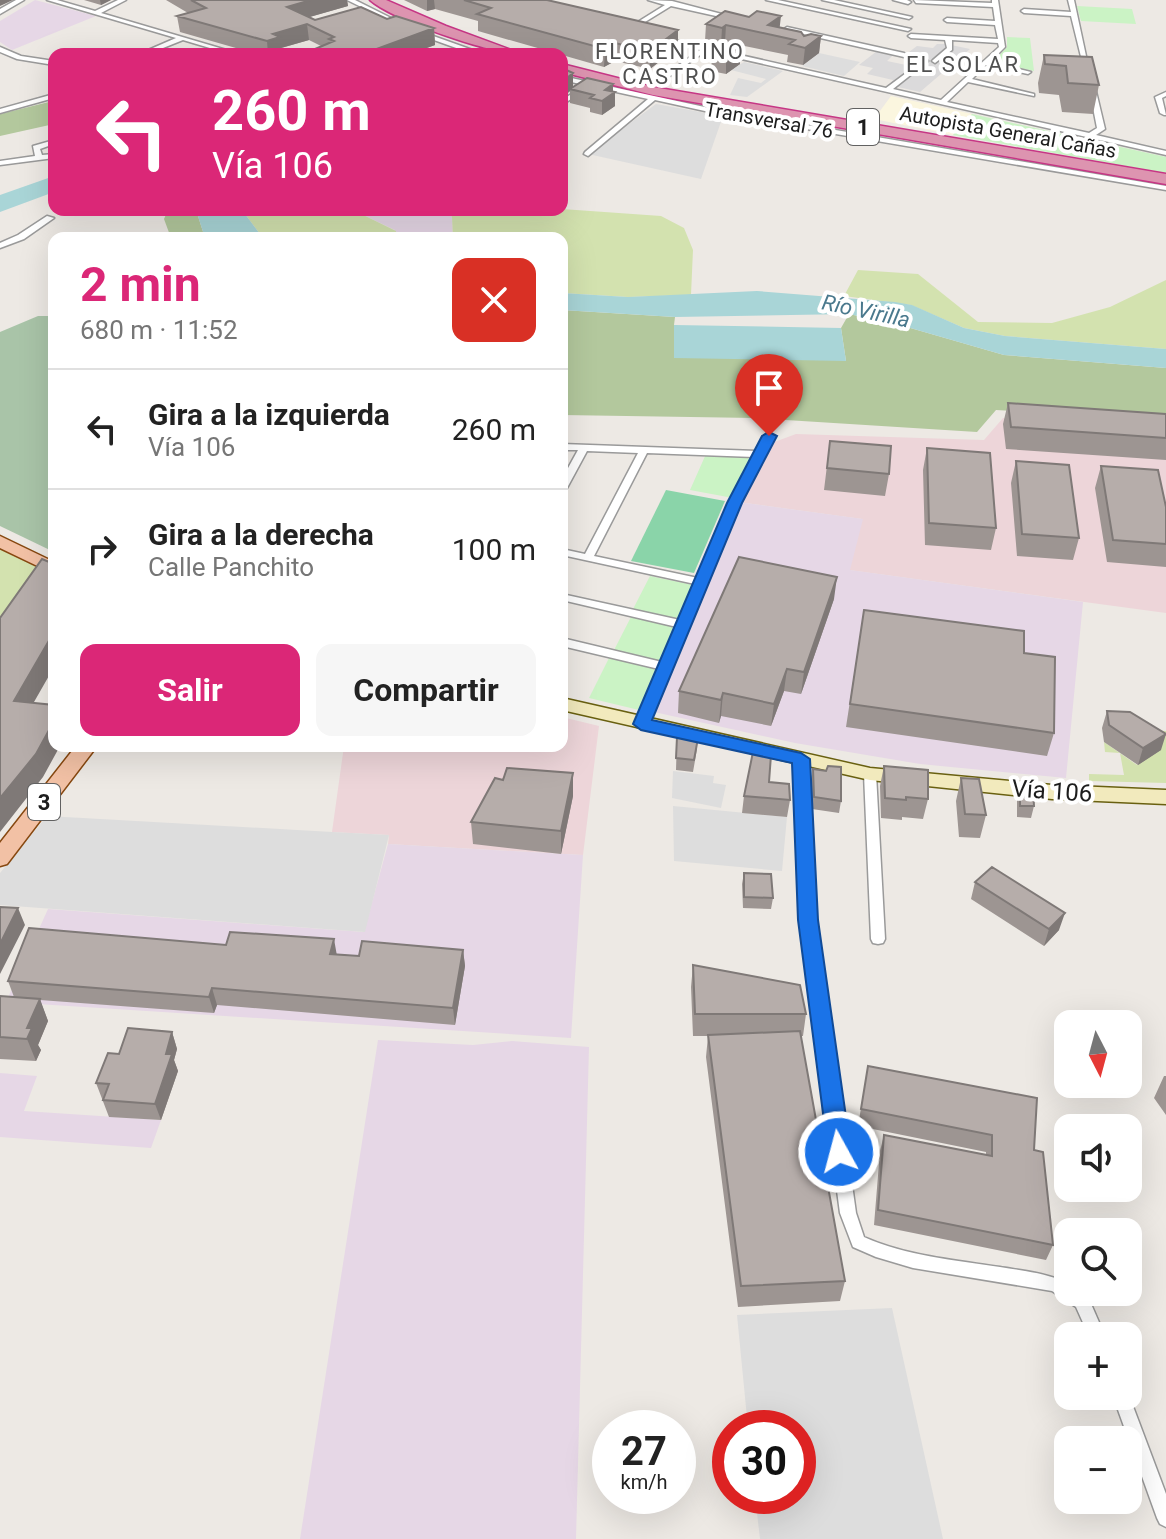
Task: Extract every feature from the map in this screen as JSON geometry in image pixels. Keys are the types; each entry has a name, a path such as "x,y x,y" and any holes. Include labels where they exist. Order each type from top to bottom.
{"highway":[{"path":"363,0 432,31 482,48"},
{"path":"376,0 441,29 497,48"},
{"name":"Autopista General Cañas","path":"568,74 715,107 1166,183"}],"main road":[{"path":"0,544 48,566"},
{"name":"Vía 106","path":"568,706 870,774 1052,792 1166,797"},
{"name":"3","path":"0,858 82,752"}],"street":[{"path":"0,12 21,0"},
{"path":"50,0 217,48"},
{"path":"98,12 123,0"},
{"path":"350,0 413,30 462,48"},
{"path":"651,0 674,2 743,20"},
{"path":"803,7 814,0"},
{"path":"825,0 909,17"},
{"path":"896,0 996,2 1002,47 943,102"},
{"path":"1071,0 1100,116 1101,129 1090,136"},
{"path":"776,1 910,32 1002,41"},
{"path":"643,34 627,31 674,2"},
{"path":"845,16 856,7"},
{"path":"1024,11 1075,14"},
{"path":"880,23 892,14"},
{"path":"947,20 999,23"},
{"path":"782,29 904,55"},
{"path":"812,43 821,37"},
{"path":"157,48 183,38"},
{"path":"658,38 1166,153"},
{"path":"919,53 937,59 950,49 948,38"},
{"path":"0,49 19,58 48,62"},
{"path":"661,80 705,49"},
{"path":"888,90 925,61"},
{"path":"986,63 1028,72"},
{"name":"Transversal 76","path":"568,76 589,85 652,99 1166,183"},
{"path":"967,80 1032,95"},
{"path":"568,99 589,85"},
{"path":"1164,94 1158,97 1164,113"},
{"path":"0,111 48,98"},
{"path":"588,154 652,99"},
{"path":"0,163 48,146"},
{"path":"37,152 48,155"},
{"path":"0,246 21,237 50,218"},
{"path":"641,724 735,503 769,436"},
{"path":"568,447 759,454"},
{"path":"568,477 584,448"},
{"path":"588,558 644,450"},
{"path":"568,553 703,582"},
{"path":"568,598 684,625"},
{"path":"568,643 664,666"},
{"path":"801,759 808,920 848,1213 858,1242 884,1255 1054,1285"},
{"path":"870,774 878,939"},
{"path":"1126,1410 1166,1518"}],"shaded area":[{"path":"35,0 96,16 12,50 0,42 0,21"},
{"path":"945,38 951,45 970,49 920,92 889,85 893,80 867,74 873,68 859,65 877,51 894,54 887,61 911,66 917,61 914,57 917,54 909,52 917,46 933,48 937,44 945,44"},
{"path":"819,53 860,62 844,76 802,66"},
{"path":"744,62 783,71 747,97 730,95 738,78 761,83 766,79 731,70"},
{"path":"891,96 972,114 953,135 874,119"},
{"path":"656,104 723,116 701,179 588,154"},
{"path":"366,216 452,217 453,232 395,230"},
{"path":"1003,418 1166,428 1166,613 849,570 862,519 738,502 769,444 796,434 984,440"},
{"path":"738,502 863,519 850,570 1083,602 1066,778 920,764 795,743 654,712"},
{"path":"568,718 599,726 583,855 388,844 389,835 332,832 343,752 568,752"},
{"path":"673,771 714,776 713,783 726,785 721,808 672,798"},
{"path":"673,806 787,817 782,871 674,861"},
{"path":"47,816 389,835 365,932 0,905 0,873"},
{"path":"388,844 583,855 571,1038 6,1002 48,909 364,932"},
{"path":"378,1040 473,1045 512,1041 589,1047 576,1539 300,1539"},
{"path":"0,1073 37,1076 24,1111 161,1120 151,1148 0,1137"},
{"path":"892,1308 943,1539 760,1539 757,1514 816,1514 816,1410 746,1410 737,1315"}],"green space":[{"path":"1077,6 1132,9 1136,24 1081,21"},
{"path":"1007,37 1030,38 1034,71 993,62 1007,47"},
{"path":"48,102 48,125 0,136 0,114"},
{"path":"972,114 1166,157 1166,173 953,135"},
{"path":"568,209 661,216 684,228 693,250 691,295 628,297 568,293 568,232 453,232 452,217 568,216"},
{"path":"165,216 198,216 203,232 169,232"},
{"path":"246,216 365,216 396,231 396,232 258,232"},
{"path":"858,270 918,274 978,322 1052,323 1110,307 1166,280 1166,349 1005,336 964,328 911,305 844,296"},
{"path":"568,310 675,317 674,325 846,361 841,328 849,314 900,325 1004,355 1166,368 1166,420 996,410 977,432 755,418 568,415"},
{"path":"38,316 48,316 48,549 0,526 0,332"},
{"path":"706,454 751,459 733,498 690,490"},
{"path":"666,490 725,501 694,573 631,561"},
{"path":"0,548 42,568 0,634"},
{"path":"650,576 698,586 680,622 632,611"},
{"path":"631,617 680,627 662,665 612,654"},
{"path":"609,658 659,670 639,710 589,698"},
{"path":"1124,729 1166,731 1166,783 1089,781 1089,774 1124,775 1120,753 1137,765"},
{"path":"1104,742 1120,753 1105,752"}],"water":[{"path":"48,178 48,194 0,212 0,195"},
{"path":"198,216 246,216 258,232 203,232"},
{"name":"Río Virilla","path":"757,291 895,302 912,305 964,328 1005,336 1166,349 1166,368 1004,355 900,325 849,314 675,317 568,310 568,293 628,297"},
{"path":"674,325 841,328 846,361 674,358"}],"building":[{"path":"191,0 311,0 287,7 315,20 361,7 387,19 396,16 434,28 379,48 317,48 334,41 329,39 334,37 307,24 273,34 280,37 267,41 177,16 206,8"},
{"path":"464,0 547,0 678,30 650,51 615,43 605,49 477,14 491,8"},
{"path":"725,11 749,17 757,11 781,16 768,25 801,32 804,36 821,36 805,48 789,44 795,40 726,25 722,28 706,24"},
{"path":"726,47 740,51 726,60 712,57"},
{"path":"1044,55 1092,57 1099,85 1068,83 1066,66 1045,64"},
{"path":"587,78 613,84 605,90 615,92 602,101 590,98 594,95 570,89"},
{"path":"1008,403 1166,414 1166,438 1011,427"},
{"path":"830,441 891,446 889,474 827,468"},
{"path":"927,448 990,453 996,528 929,523"},
{"path":"1016,461 1069,465 1079,538 1022,534"},
{"path":"1101,466 1158,470 1166,507 1166,544 1113,540"},
{"path":"739,557 837,577 804,672 787,669 774,704 723,693 721,700 679,691"},
{"path":"42,559 48,562 48,642 14,701 48,704 48,732 36,754 0,798 0,618"},
{"path":"864,610 1024,631 1024,653 1055,657 1054,733 850,704"},
{"path":"1107,711 1130,712 1166,734 1143,748 1109,725"},
{"path":"677,737 698,738 694,760 676,758"},
{"path":"753,752 771,755 769,782 789,784 790,800 744,796"},
{"path":"828,766 841,767 841,801 814,797 813,769 826,771"},
{"path":"884,766 928,770 928,799 885,798"},
{"path":"507,768 573,773 561,831 471,822 495,778 503,780"},
{"path":"961,778 979,779 986,815 965,814"},
{"path":"1020,787 1033,788 1034,806 1020,806"},
{"path":"992,867 1065,913 1049,929 975,882"},
{"path":"744,873 771,874 773,898 744,897"},
{"path":"0,907 18,908 0,944"},
{"path":"29,928 226,945 230,932 334,939 330,954 359,956 362,941 463,950 453,1008 212,988 209,997 8,981"},
{"path":"693,965 800,985 806,1014 695,1014"},
{"path":"0,996 40,999 27,1028 32,1028 27,1039 0,1037"},
{"path":"128,1028 172,1032 166,1054 172,1054 155,1104 103,1100 109,1084 96,1083 108,1053 119,1054"},
{"path":"800,1031 845,1281 741,1286 708,1035"},
{"path":"868,1066 1037,1098 1034,1150 1043,1152 1053,1245 878,1210 884,1135 992,1156 992,1135 861,1109"}],"district":[{"name":"FLORENTINO CASTRO","path":"670,64"},
{"name":"EL SOLAR","path":"963,64"}],"route":[{"path":"769,436 735,503 641,724 801,759 808,920 839,1152"}]}
